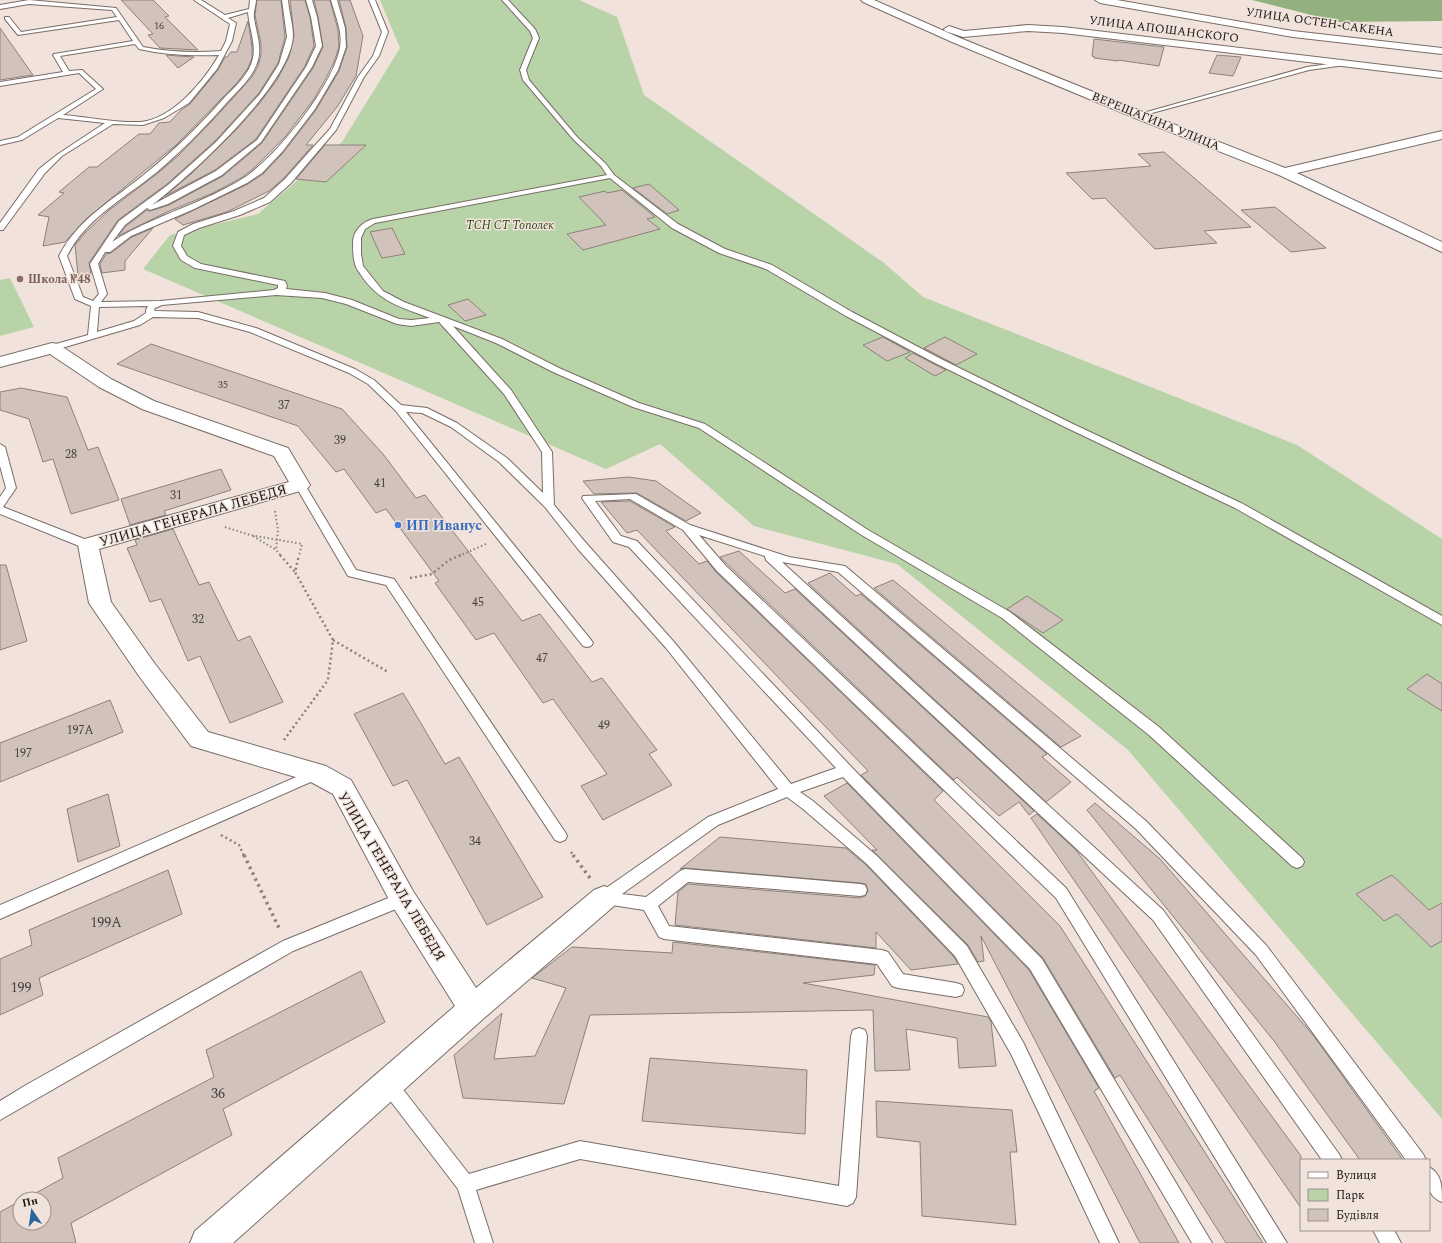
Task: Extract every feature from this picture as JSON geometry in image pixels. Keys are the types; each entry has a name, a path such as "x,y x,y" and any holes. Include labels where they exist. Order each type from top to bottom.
{"street":[{"name":"ВЕРЕЩАГИНА УЛИЦА","path":"866,0 956,40 1139,115 1284,172 1442,248"},
{"name":"УЛИЦА ОСТЕН-САКЕНА","path":"1100,0 1293,34 1442,51"},
{"name":"УЛИЦА АПОШАНСКОГО","path":"887,9 963,34 1028,28 1063,30 1442,75"},
{"path":"1284,172 1442,135"},
{"path":"1427,138 1442,145"},
{"path":"0,362 52,348"},
{"name":"УЛИЦА ГЕНЕРАЛА ЛЕБЕДЯ","path":"52,348 105,384 148,405 281,452 300,485 88,545 100,604 147,670 200,739 317,773 342,787 403,899 473,1009"},
{"path":"207,1243 473,1009 604,898"}],"lane":[{"path":"56,116 141,124 162,117 187,102 214,69 221,53 229,41 233,23 197,0"},
{"path":"253,0 254,4 251,10 255,41 258,46 255,62 238,87 203,127 176,152 91,218 70,240 63,256 79,299 95,305 161,303 276,292 322,295 349,302 397,321 412,323 441,319"},
{"path":"92,336 95,305 103,294 94,264 96,259 122,223 177,182 218,143 262,95 282,64 290,37 285,0"},
{"path":"134,214 165,202 219,173 259,141 309,67 318,46 314,17 309,0"},
{"path":"96,259 128,234 189,208 244,180 259,171 280,151 312,109 335,70 343,47 342,28 334,0"},
{"path":"276,292 282,289 282,283 198,266 184,258 177,246 181,234 196,226 237,214 267,200 288,181 311,153 333,130 361,77 376,56 384,32 372,0"},
{"path":"505,0 533,30 536,38 523,70 526,80 575,138 604,165 611,176 675,226 722,252 769,267 849,314 938,361 1070,426 1239,506 1442,621"},
{"path":"0,7 29,2 114,9 141,48 163,53 189,55 221,53"},
{"path":"224,18 251,10"},
{"path":"7,18 20,34 120,18"},
{"path":"67,73 56,54 136,42"},
{"path":"1139,115 1310,68 1343,64"},
{"path":"0,84 80,71 100,89 20,139 0,143"},
{"path":"0,228 42,171 60,155 112,122"},
{"path":"611,176 373,221 362,228 357,238 359,266 380,293 401,304 499,341 556,370 636,405 702,426 864,532 1006,615 1154,731 1297,862"},
{"path":"151,314 150,310 152,306 161,303"},
{"path":"52,348 137,323 151,314 198,315 253,330 352,371 371,382 398,408 587,643"},
{"path":"441,319 508,392 547,452 549,505"},
{"path":"398,408 424,410 454,425 503,460 549,505 582,546 670,645 788,791 808,805 872,860 961,951 1018,1048 1110,1243"},
{"path":"0,447 12,488 0,505"},
{"path":"300,485 352,573 390,582 560,836"},
{"path":"1203,1243 1036,964 846,770 633,544 617,539 587,498 632,496 686,527 788,560 841,569 1141,825 1261,950 1416,1159"},
{"path":"0,510 88,545"},
{"path":"686,527 721,568 1061,893 1278,1243"},
{"path":"766,553 1158,915 1331,1159"},
{"path":"604,898 713,821 846,770"},
{"path":"0,912 317,773"},
{"path":"604,898 649,904 685,875 860,890"},
{"path":"0,1111 32,1091 288,946 403,899"},
{"path":"649,904 664,932 882,957 898,981 956,990"},
{"path":"465,1184 580,1150 847,1197 859,1036"},
{"path":"388,1084 465,1184 484,1243"},
{"path":"1430,1177 1442,1193"},
{"path":"1383,1231 1392,1243"}],"path":[{"path":"275,492 272,506 277,516 278,540 276,550"},
{"path":"188,517 250,535 302,544 295,572"},
{"path":"250,535 276,550 295,572 334,640 388,672"},
{"path":"390,582 432,574 449,560 502,538"},
{"path":"270,759 328,680 334,640"},
{"path":"201,825 239,845 288,946"},
{"path":"560,836 604,898"}],"green space":[{"name":"ТСН СТ Тополек","path":"380,0 579,0 617,17 644,95 884,263 923,297 1297,445 1442,539 1442,1119 1128,750 897,564 754,526 660,444 606,469 143,269 170,235 258,214 342,142 400,48"},
{"path":"1252,0 1442,0 1442,21 1339,22"},
{"path":"10,278 34,327 0,336 0,280"}],"building":[{"path":"121,0 153,0 169,16 165,17 198,50 160,48 148,35 153,34"},
{"path":"257,0 281,0 285,37 278,63 259,93 215,141 167,184 118,220 89,263 91,274 78,276 75,245 86,232 108,211 178,156 252,77 258,66 261,55 261,44 255,15"},
{"path":"290,0 305,0 310,17 314,46 305,66 256,139 215,170 165,196 191,174 237,129 259,104 277,80 289,57 294,36"},
{"path":"314,0 330,0 338,30 339,47 334,62 314,99 285,137 254,168 241,178 213,193 167,212 118,236 126,226 147,210 150,211 169,205 223,176 262,143 313,68 323,47"},
{"path":"339,0 350,0 363,36 356,76 337,107 306,145 313,145 284,178 269,191 227,212 183,225 175,219 248,184 263,174 283,153 316,110 339,71 347,47 346,28"},
{"path":"248,21 252,58 248,68 237,83 176,145 86,219 65,242 43,246 49,217 38,215 64,193 59,192 89,167 97,167 139,134 150,134 159,123 170,122 181,110 190,104 218,70 225,57 227,57 231,52 237,52"},
{"path":"0,28 33,75 0,80"},
{"path":"1094,39 1164,47 1159,66 1094,58 1095,57 1092,56"},
{"path":"166,55 178,56 194,57 178,68"},
{"path":"1217,55 1241,57 1233,76 1209,73"},
{"path":"325,145 366,145 326,182 296,179"},
{"path":"1164,152 1251,227 1204,231 1217,243 1155,249 1105,198 1092,199 1066,173 1151,166 1138,154"},
{"path":"649,184 679,210 667,214 633,188"},
{"path":"622,190 655,217 647,219 660,229 583,250 567,234 606,225 579,197 605,191 607,193"},
{"path":"1275,207 1326,248 1291,252 1241,210"},
{"path":"153,228 125,261 125,270 102,273 100,264 106,254 111,253 132,237"},
{"path":"392,228 405,254 382,258 370,232"},
{"path":"468,299 486,315 465,321 448,305"},
{"path":"883,337 910,352 887,361 863,345"},
{"path":"945,337 977,354 956,365 924,348"},
{"path":"151,344 342,409 383,454 416,498 425,495 522,621 540,614 592,682 602,678 657,750 649,754 672,785 603,820 581,786 607,774 553,699 543,703 494,633 476,640 435,583 439,581 386,509 376,513 344,469 336,472 298,426 117,364"},
{"path":"913,353 946,370 935,376 905,358"},
{"path":"21,388 67,397 88,450 98,447 119,500 71,514 53,459 43,462 29,419 0,410 0,392"},
{"path":"221,469 231,490 164,511 166,515 130,525 121,499"},
{"path":"629,477 656,481 701,513 686,521 637,493 594,494 583,481"},
{"path":"630,501 675,527 666,531 699,564 707,561 716,572 943,791 934,800 1060,926 1263,1243 1226,1243 1120,1075 1115,1078 1043,958 861,775 868,771 637,530 627,533 601,502"},
{"path":"173,529 199,585 209,582 238,641 250,636 283,702 230,723 200,656 188,661 161,599 150,602 127,548 137,545 135,540"},
{"path":"739,551 785,593 795,589 1034,811 1029,815 1019,802 999,816 957,777 954,780 720,557"},
{"path":"0,565 6,565 27,641 0,650"},
{"path":"830,573 856,596 861,594 1047,754 1042,757 1071,782 1046,802 808,583"},
{"path":"893,580 1081,736 1061,747 874,588"},
{"path":"1027,596 1063,620 1043,633 1007,609"},
{"path":"1427,674 1442,684 1442,711 1407,689"},
{"path":"403,693 445,764 459,757 543,897 487,925 407,780 393,786 354,714"},
{"path":"110,700 123,732 0,782 0,743"},
{"path":"847,783 1029,970 1099,1088 1094,1091 1179,1243 1140,1243 981,936 984,961 978,962 968,945 872,850 877,850 824,796"},
{"path":"108,794 120,846 78,862 67,809"},
{"path":"1095,803 1160,859 1313,1035 1402,1159 1359,1159 1274,1041 1087,810"},
{"path":"1037,814 1076,850 1301,1156 1300,1207 1031,818"},
{"path":"720,837 846,848 866,865 954,957 958,964 911,970 876,932 876,948 675,925 678,892 688,884 860,898 865,896 868,891 866,884 860,883 685,868 680,869"},
{"path":"168,870 182,914 39,978 43,995 0,1015 0,959 32,945 29,930"},
{"path":"1392,875 1429,910 1442,903 1442,941 1431,947 1397,914 1384,921 1356,894"},
{"path":"673,942 875,965 874,975 803,983 988,1017 991,1022 996,1066 959,1068 957,1038 906,1029 910,1070 875,1071 873,1010 590,1015 564,1104 463,1098 454,1055 502,1013 494,1059 535,1056 566,988 532,978 572,947 672,953"},
{"path":"361,971 385,1022 223,1109 232,1135 71,1223 76,1243 0,1243 0,1212 12,1205 12,1231 52,1231 52,1191 39,1191 63,1178 58,1158 214,1077 206,1050"},
{"path":"650,1058 807,1070 805,1134 642,1121"},
{"path":"876,1101 1012,1110 1017,1152 1010,1152 1016,1225 922,1216 920,1142 877,1137"}],"place":[{"name":"Школа №48","path":"20,279"},
{"name":"ИП Иванус","path":"398,525"}]}
